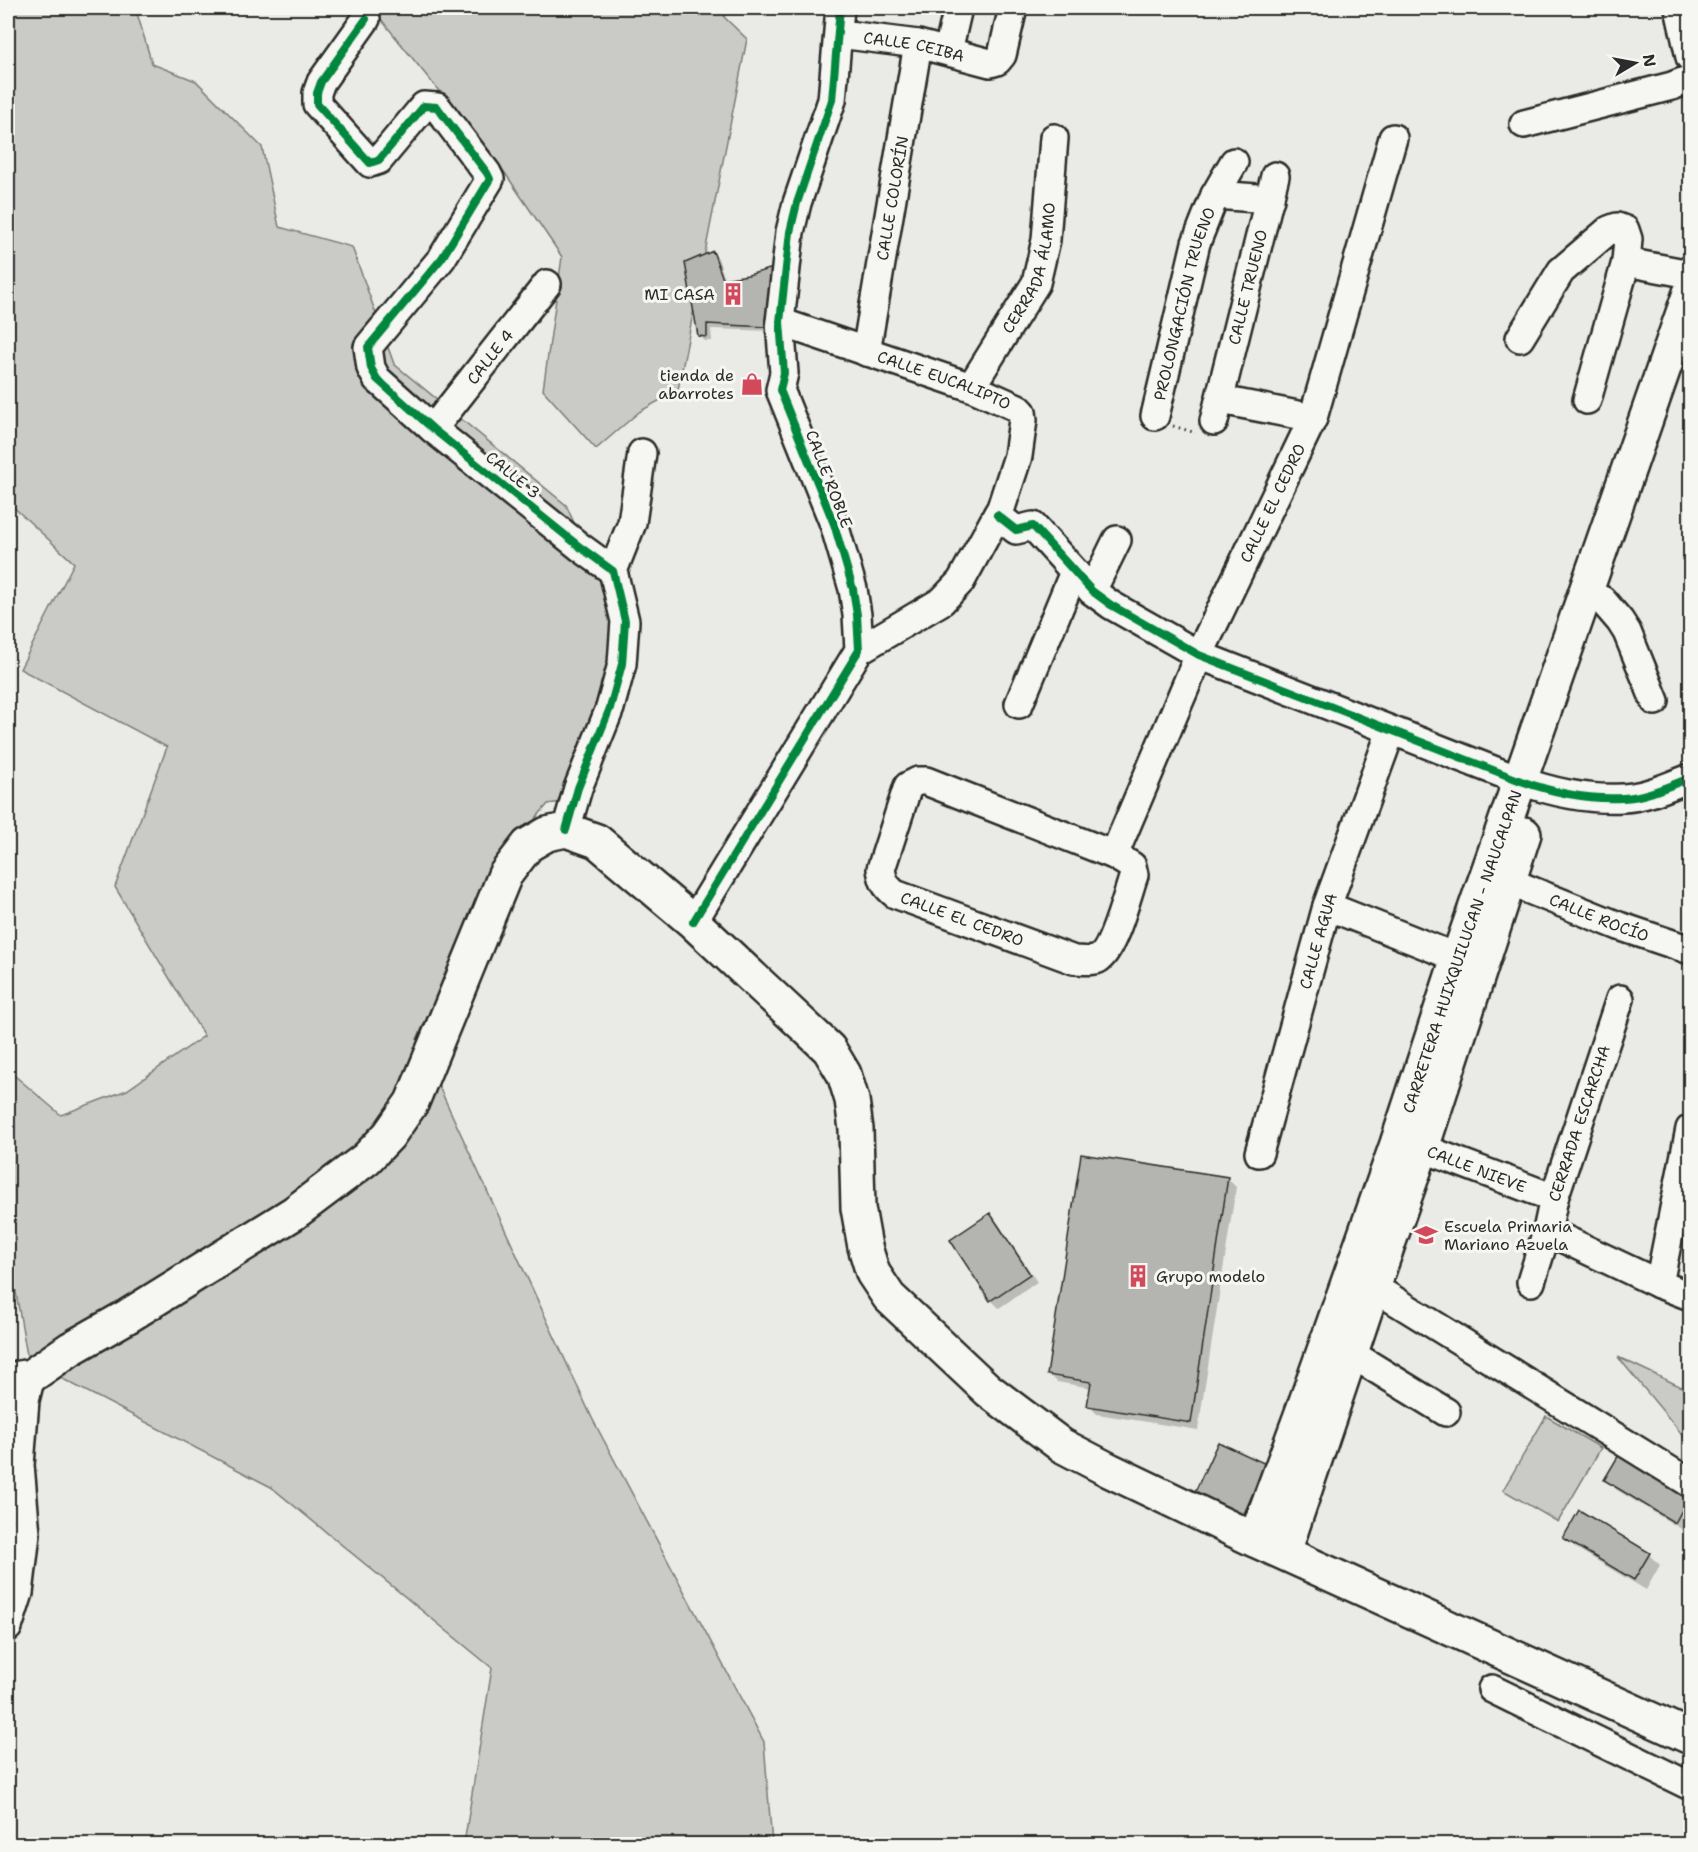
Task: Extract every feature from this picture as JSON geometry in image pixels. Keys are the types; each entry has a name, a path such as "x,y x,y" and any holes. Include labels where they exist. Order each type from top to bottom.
{"main road":[{"name":"CARRETERA HUIXQUILUCAN - NAUCALPAN","path":"1270,1546 1303,1410 1410,1145 1510,882 1529,784 1690,293"},
{"name":"CARRETERA HUIXQUILUCAN - NAUCALPAN","path":"1270,1546 1350,1353 1373,1287 1458,958 1602,600 1690,344"},
{"path":"19,1378 128,1316 294,1213 374,1151 389,1135 411,1102 506,875 528,845 547,834 566,830 597,841 693,922 830,1049 844,1074 853,1109 858,1208 865,1247 873,1273 889,1297 988,1390 1061,1445 1109,1470 1270,1546 1690,1737"}],"street":[{"name":"CALLE ROBLE","path":"840,8 832,100 797,203 790,232 780,322 784,373 780,390 834,524 853,588 859,650"},
{"path":"948,51 958,8"},
{"name":"CALLE CEIBA","path":"839,34 918,44 990,63 997,61 1002,55 1013,8"},
{"path":"1679,8 1690,57"},
{"name":"CALLE 3","path":"366,19 321,82 317,93 317,104 370,163 379,160 424,106 437,106 490,179 442,258 368,347 371,368 377,380 433,429 613,571"},
{"name":"CALLE COLORÍN","path":"866,352 918,44"},
{"path":"1524,124 1672,86 1690,79"},
{"name":"CERRADA ÁLAMO","path":"971,387 1036,283 1046,240 1054,138"},
{"name":"CALLE EL CEDRO","path":"1114,855 1199,655 1313,418 1393,138"},
{"name":"PROLONGACIÓN TRUENO","path":"1155,416 1196,243 1215,195 1234,162"},
{"name":"PROLONGACIÓN TRUENO","path":"1215,195 1272,188"},
{"name":"CALLE TRUENO","path":"1218,410 1272,188"},
{"path":"1521,338 1561,271 1588,246 1610,230 1617,227 1625,231 1628,238 1626,262 1587,400"},
{"path":"1626,262 1690,274"},
{"name":"CALLE 4","path":"433,429 547,284"},
{"name":"CALLE EUCALIPTO","path":"780,322 971,387 1018,408 1022,412 1018,456 997,515 961,581 942,601 859,650"},
{"path":"1218,410 1313,418"},
{"path":"566,830 578,788 610,708 622,664 625,621 613,571 632,523 642,453"},
{"path":"997,515 1016,530 1033,526 1092,591 1111,606 1199,655 1529,784 1566,794 1622,798 1651,792 1690,778"},
{"path":"1092,591 1117,540"},
{"path":"1019,704 1074,572"},
{"path":"1602,600 1627,632 1655,700"},
{"path":"693,922 859,650"},
{"name":"CALLE AGUA","path":"1259,1153 1327,906 1391,731"},
{"name":"CALLE EL CEDRO","path":"918,781 926,781 1114,855 1132,866 1134,875 1107,950 1099,959 1086,961 1074,960 895,894 883,881 881,869 908,786 918,781"},
{"name":"CALLE ROCÍO","path":"1510,882 1619,926 1690,950"},
{"path":"1327,906 1458,958"},
{"name":"CERRADA ESCARCHA","path":"1531,1282 1547,1231 1554,1198 1620,999"},
{"path":"1659,1284 1690,1129"},
{"name":"CALLE NIEVE","path":"1410,1145 1554,1198"},
{"path":"1547,1231 1659,1284 1690,1296"},
{"path":"1373,1287 1690,1483"},
{"path":"1350,1353 1446,1412"},
{"path":"8,1627 19,1593 26,1534 20,1466 25,1400 19,1378"},
{"path":"1492,1689 1690,1786"}],"path":[{"path":"1155,416 1159,424 1207,436 1218,410"}],"shaded area":[{"path":"8,8 132,8 137,13 152,64 196,81 262,147 279,227 352,247 394,364 566,505 623,632 582,799 548,804 503,856 417,1039 592,1418 764,1742 772,1844 464,1844 492,1668 271,1487 28,1361 8,1247 8,1070 61,1115 127,1090 204,1036 115,887 167,747 20,669 74,563 8,502"},
{"path":"372,8 727,8 724,17 747,39 678,390 639,412 596,449 543,390 562,257 505,173"},
{"path":"1618,1357 1690,1391 1690,1444"},
{"path":"1546,1416 1601,1448 1558,1522 1503,1490"}],"building":[{"name":"MI CASA","path":"713,251 723,279 777,267 767,327 707,324 707,337 698,336 685,263"},
{"name":"Grupo modelo","path":"1081,1154 1228,1177 1191,1423 1087,1406 1091,1382 1047,1375"},
{"path":"990,1213 1030,1274 990,1301 950,1240"},
{"path":"1218,1442 1266,1464 1243,1516 1194,1494"},
{"path":"1620,1453 1690,1495 1675,1523 1604,1480"},
{"path":"1579,1510 1650,1553 1634,1580 1563,1538"}],"cycle path":[{"path":"693,922 859,650 853,589 834,524 780,390 784,373 780,322 790,232 797,203 832,100 840,8"},
{"path":"366,19 321,82 317,93 317,104 370,163 379,160 424,106 437,107 490,179 442,258 368,347 371,368 377,379 433,429 613,571 625,621 622,664 610,708 578,788 566,830"},
{"path":"997,515 1016,530 1033,526 1092,591 1111,605 1199,655 1521,781 1571,794 1597,798 1623,798 1657,791 1690,778"}],"place":[{"name":"MI CASA","path":"733,294"},
{"name":"tienda de abarrotes","path":"752,384"},
{"name":"Escuela Primaria Mariano Azuela","path":"1426,1235"},
{"name":"Grupo modelo","path":"1138,1276"}]}
